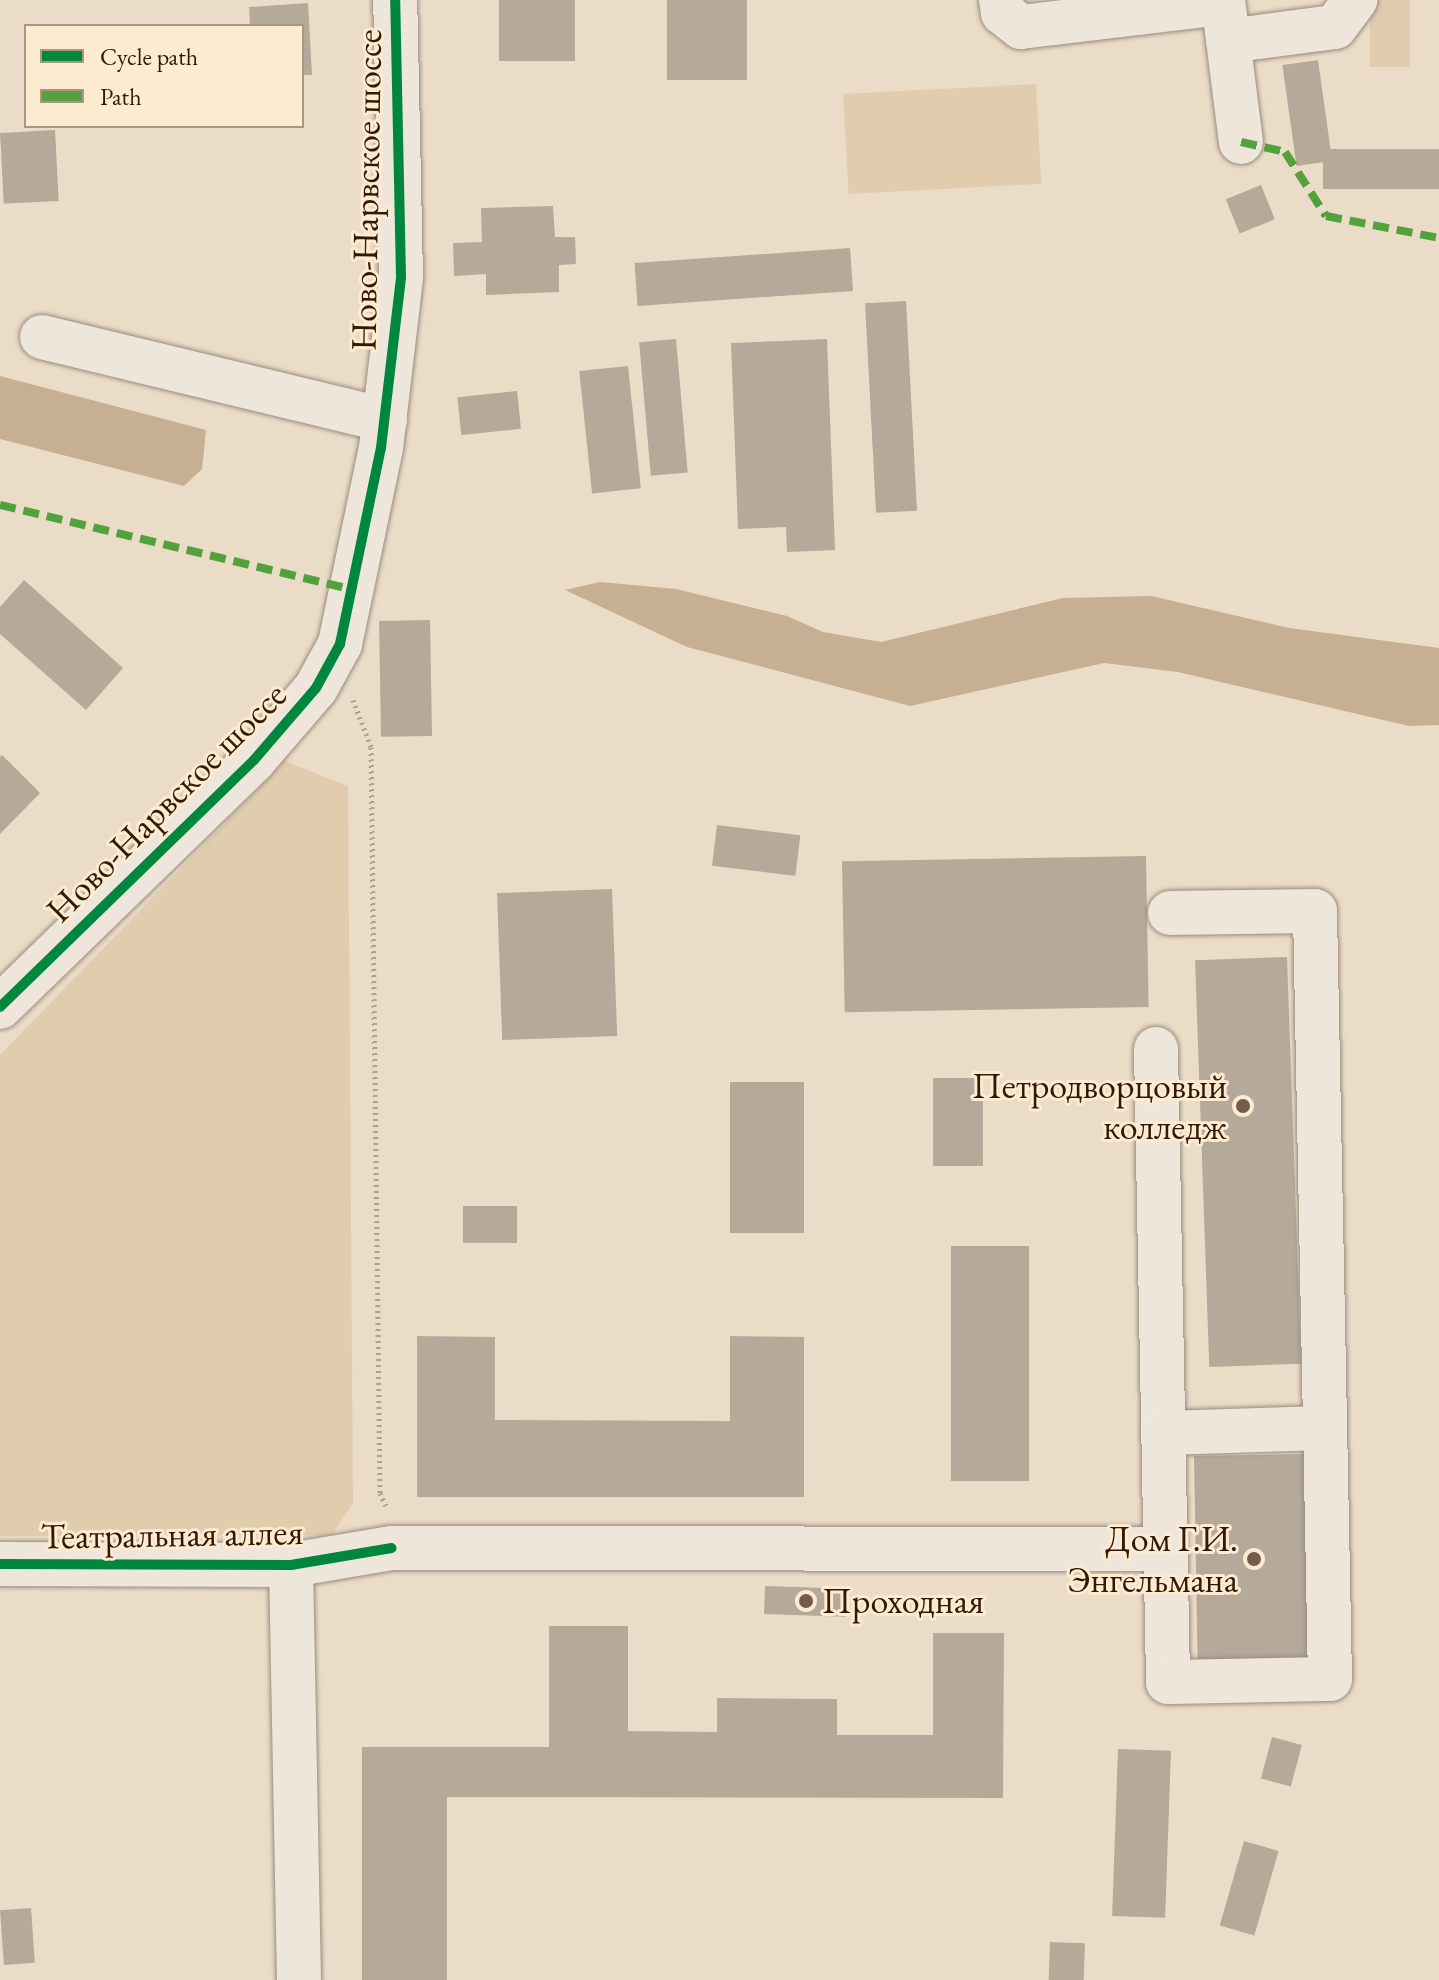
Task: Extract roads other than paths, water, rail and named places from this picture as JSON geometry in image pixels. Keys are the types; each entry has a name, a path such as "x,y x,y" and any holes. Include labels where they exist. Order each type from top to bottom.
{"street":[{"name":"Ново-Нарвское шоссе","path":"0,1007 254,760 326,669 340,644 385,420 401,277 395,0"},
{"path":"1001,0 1003,13 1021,27 1224,15 1335,27 1355,0"},
{"path":"1224,15 1241,142"},
{"path":"42,337 385,420"},
{"path":"1156,1049 1168,1682 1330,1679 1315,911 1170,913"},
{"path":"1163,1433 1325,1428"},
{"name":"Театральная аллея","path":"0,1564 291,1565 392,1548 1165,1549"},
{"path":"291,1565 299,1980"}],"place":[{"name":"Петродворцовый колледж","path":"1243,1106"},
{"name":"Дом Г.И. Энгельмана","path":"1254,1559"},
{"name":"Проходная","path":"806,1601"}]}
